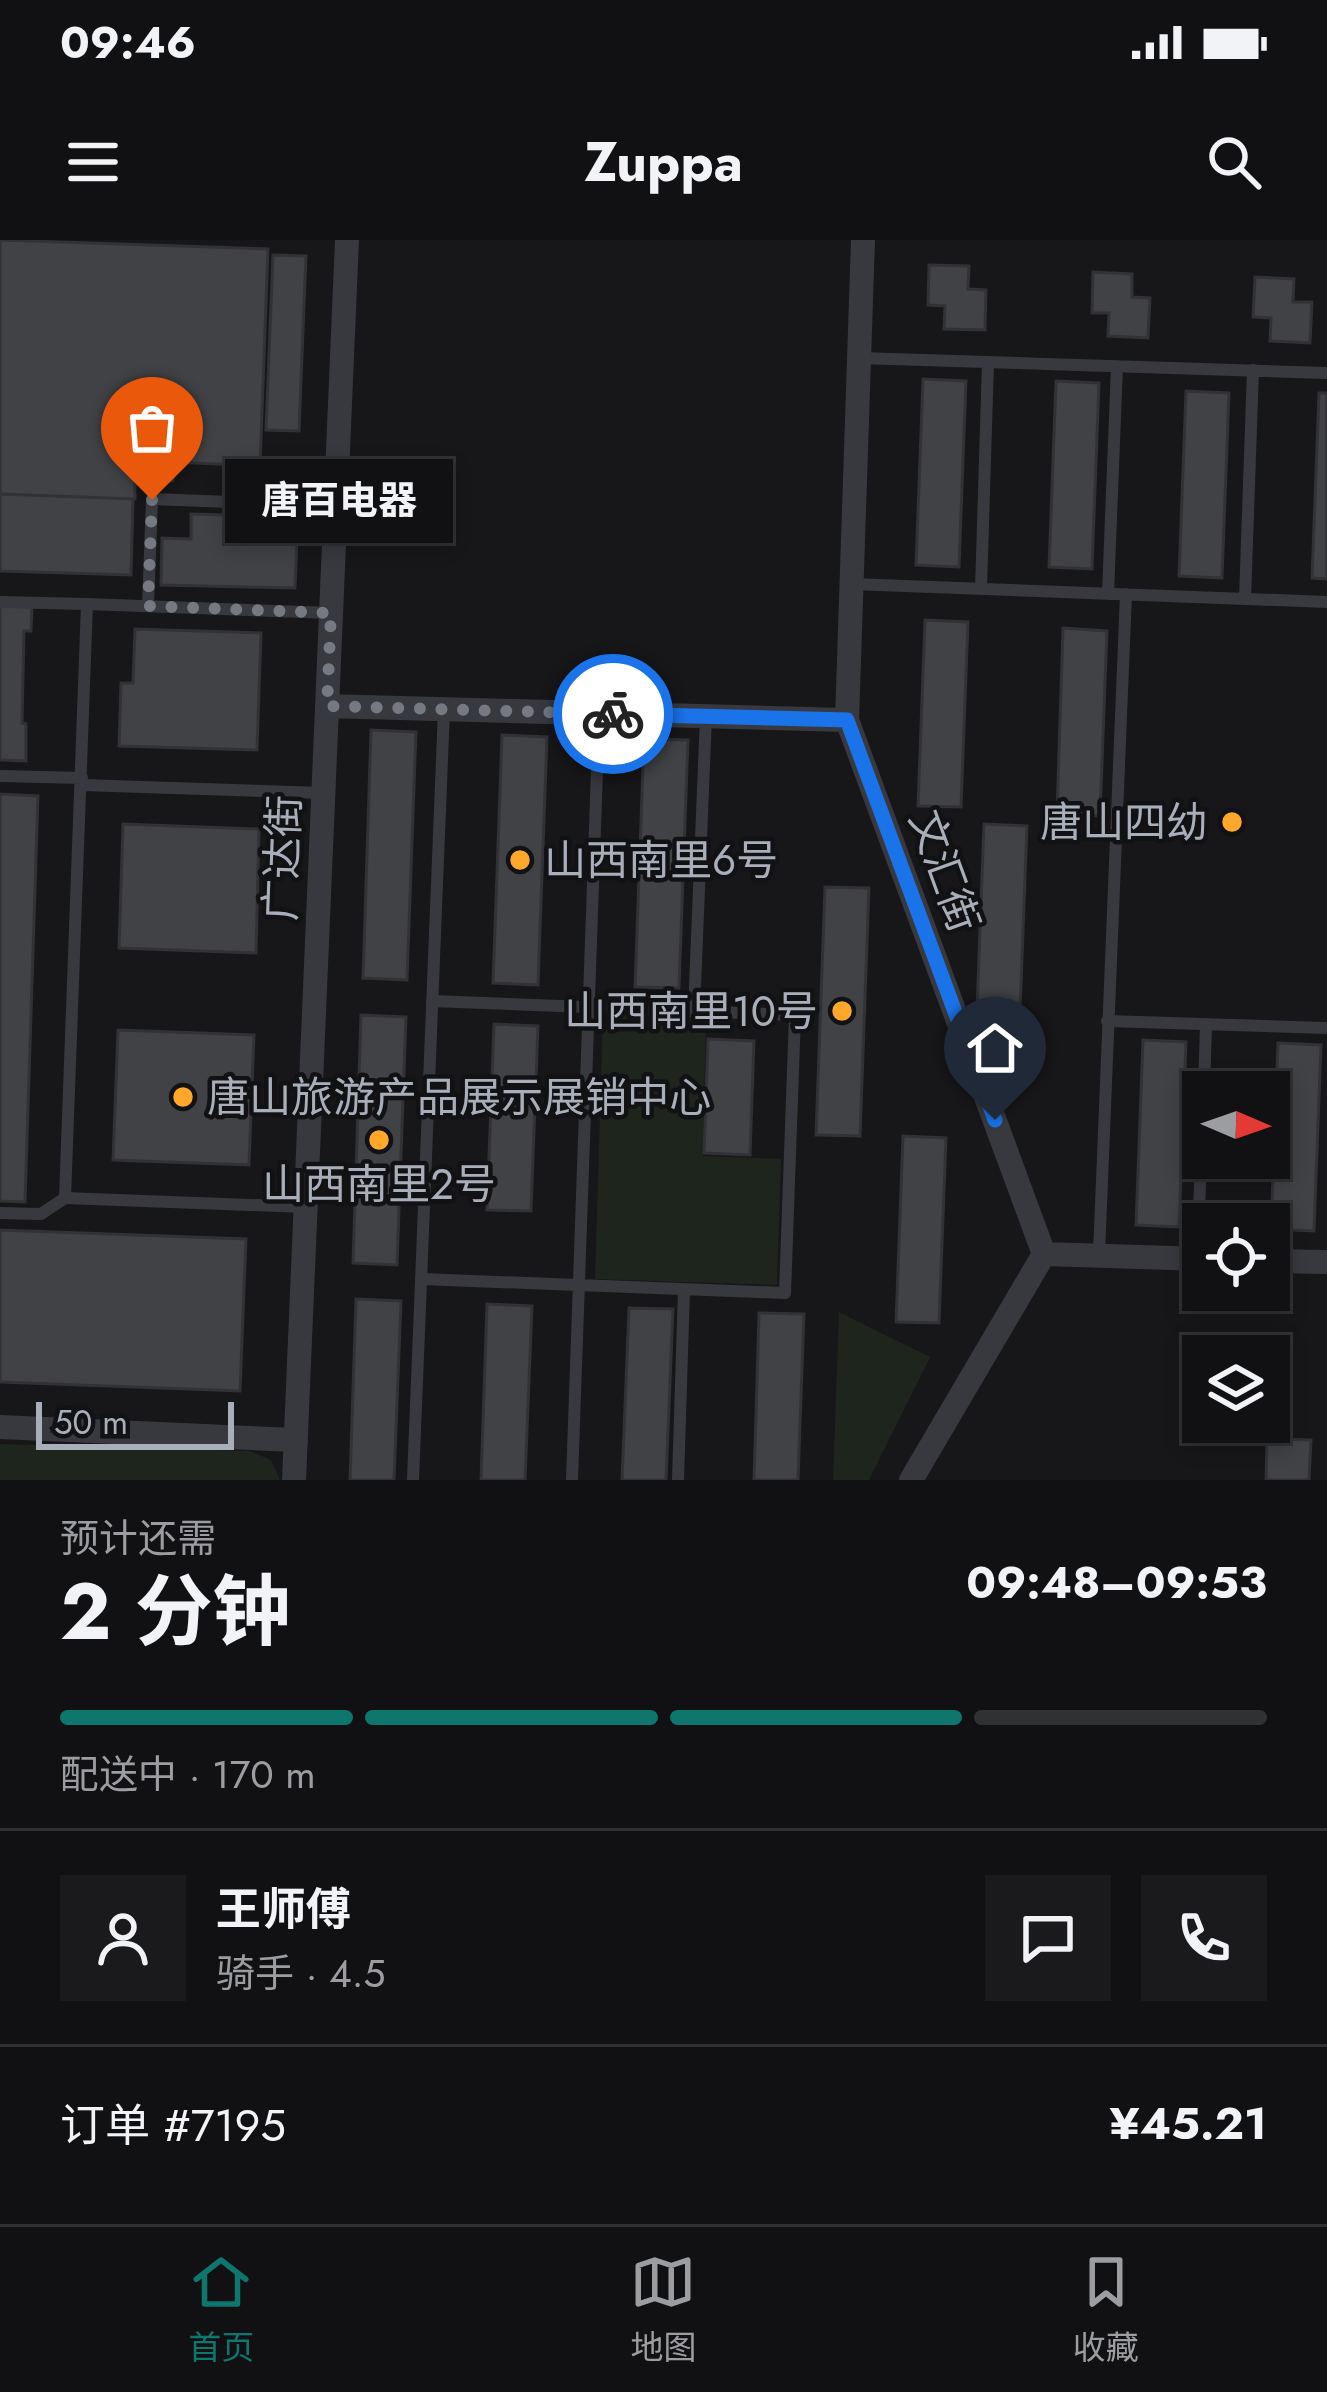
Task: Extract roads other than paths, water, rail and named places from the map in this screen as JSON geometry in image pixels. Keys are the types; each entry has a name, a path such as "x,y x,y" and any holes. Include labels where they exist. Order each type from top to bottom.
{"street":[{"name":"广达街","path":"294,1480 347,240"},
{"name":"文汇街","path":"863,240 847,720 1044,1254"},
{"path":"327,706 847,720"},
{"path":"911,1480 1044,1254 1182,1258"},
{"path":"1290,1261 1327,1262"},
{"path":"0,1427 296,1440"}],"lane":[{"path":"859,358 1327,373"},
{"path":"981,589 988,362"},
{"path":"1108,593 1117,366"},
{"path":"1244,598 1252,370"},
{"path":"148,606 152,500 336,506"},
{"path":"852,584 1327,602"},
{"path":"1099,1254 1126,594"},
{"path":"0,602 331,613"},
{"path":"65,1198 87,604"},
{"path":"413,1480 445,710"},
{"path":"572,1480 599,714"},
{"path":"694,1011 706,716"},
{"path":"0,776 323,793"},
{"path":"421,1279 785,1293 795,1015 432,1001"},
{"path":"1107,1022 1327,1028"},
{"path":"1205,1071 1206,1024"},
{"path":"0,1213 41,1214 65,1198 306,1208"},
{"path":"678,1480 684,1289"}],"place":[{"name":"唐百电器","path":"152,500"},
{"name":"唐山四幼","path":"1232,822"},
{"name":"山西南里6号","path":"520,860"},
{"name":"山西南里10号","path":"842,1011"},
{"name":"唐山旅游产品展示展销中心","path":"183,1097"},
{"name":"山西南里2号","path":"379,1140"}]}
